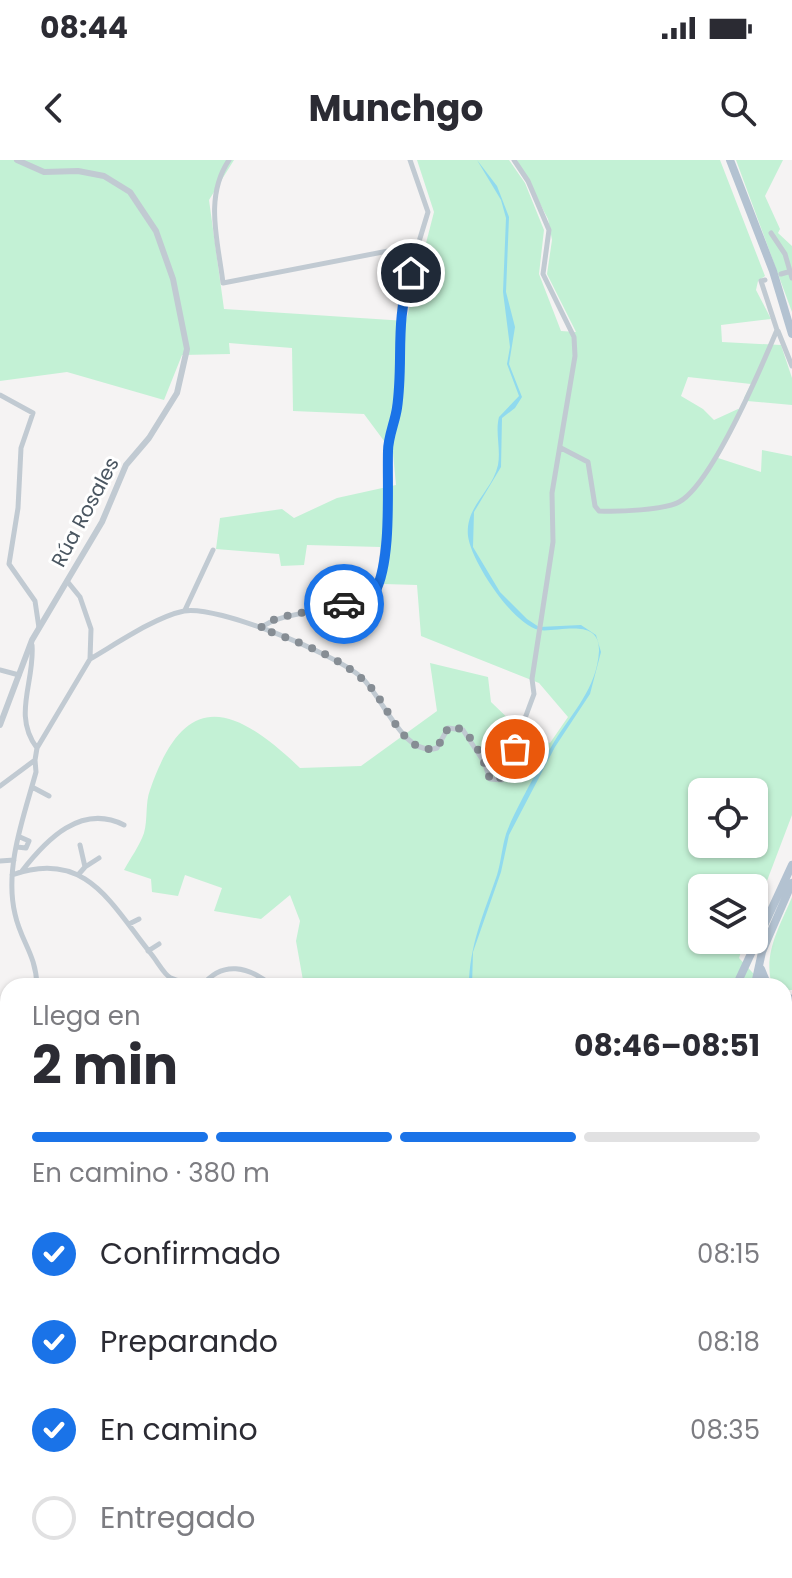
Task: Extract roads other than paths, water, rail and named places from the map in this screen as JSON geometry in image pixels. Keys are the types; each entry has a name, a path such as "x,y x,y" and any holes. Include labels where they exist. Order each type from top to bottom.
{"main road":[{"path":"730,160 790,317 792,334"},
{"path":"741,978 792,865"},
{"path":"757,978 759,963 792,883"},
{"path":"759,963 765,978"}],"street":[{"name":"Rúa Rosales","path":"0,725 32,640 102,522 126,465 163,419 177,393 187,349 173,279 143,208 117,182 78,171 44,172 17,160"},
{"path":"229,160 217,181 214,208 223,283 420,244"},
{"path":"260,628 277,618 361,600 375,592 378,586 390,496 388,449 398,399 400,304 428,212 410,160"},
{"path":"90,659 184,611 216,614 260,628 343,664 373,690 405,737 421,749 437,748 448,728 454,726 472,740 490,779 502,780 534,694 532,679 553,542 552,493 572,381 574,337 543,274 549,230 528,181 514,160"},
{"path":"771,233 785,254 792,278"},
{"path":"781,274 788,272"},
{"path":"765,280 761,281 762,292 792,366"},
{"path":"561,448 588,462 595,506 599,511 677,503 707,474 755,384 777,330"},
{"path":"0,395 33,413 21,448 18,508 9,564 11,572 35,601 39,628"},
{"path":"184,611 213,550"},
{"path":"36,978 34,957 14,911 12,875 32,787 37,748 90,659 91,629 80,597 67,581"},
{"path":"32,640 32,673 23,715 37,748"},
{"path":"0,670 19,675"},
{"path":"0,786 35,760"},
{"path":"32,787 49,796"},
{"path":"21,872 61,830 97,816 124,825"},
{"path":"17,847 26,848 29,841 20,837"},
{"path":"80,845 85,867"},
{"path":"78,875 99,858"},
{"path":"0,861 14,860"},
{"path":"12,875 64,868 104,892 168,978"},
{"path":"129,924 139,919"},
{"path":"148,951 159,944"},
{"path":"210,978 217,971 229,968 251,971 261,978"}],"water":[{"path":"477,160 497,186 509,217 506,292 515,327 509,364 522,397 515,408 502,418 501,467 474,512 473,547 500,592 527,619 539,627 581,625 593,633 576,628 539,630 517,617 485,575 468,536 471,516 498,465 499,417 519,396 507,364 510,347 503,292 506,218 501,200"},
{"path":"593,633 596,635 601,652 590,694 555,747 509,835 501,872 473,952 472,978 470,978 474,943 497,875 506,834 542,762 589,688 599,651"}]}
